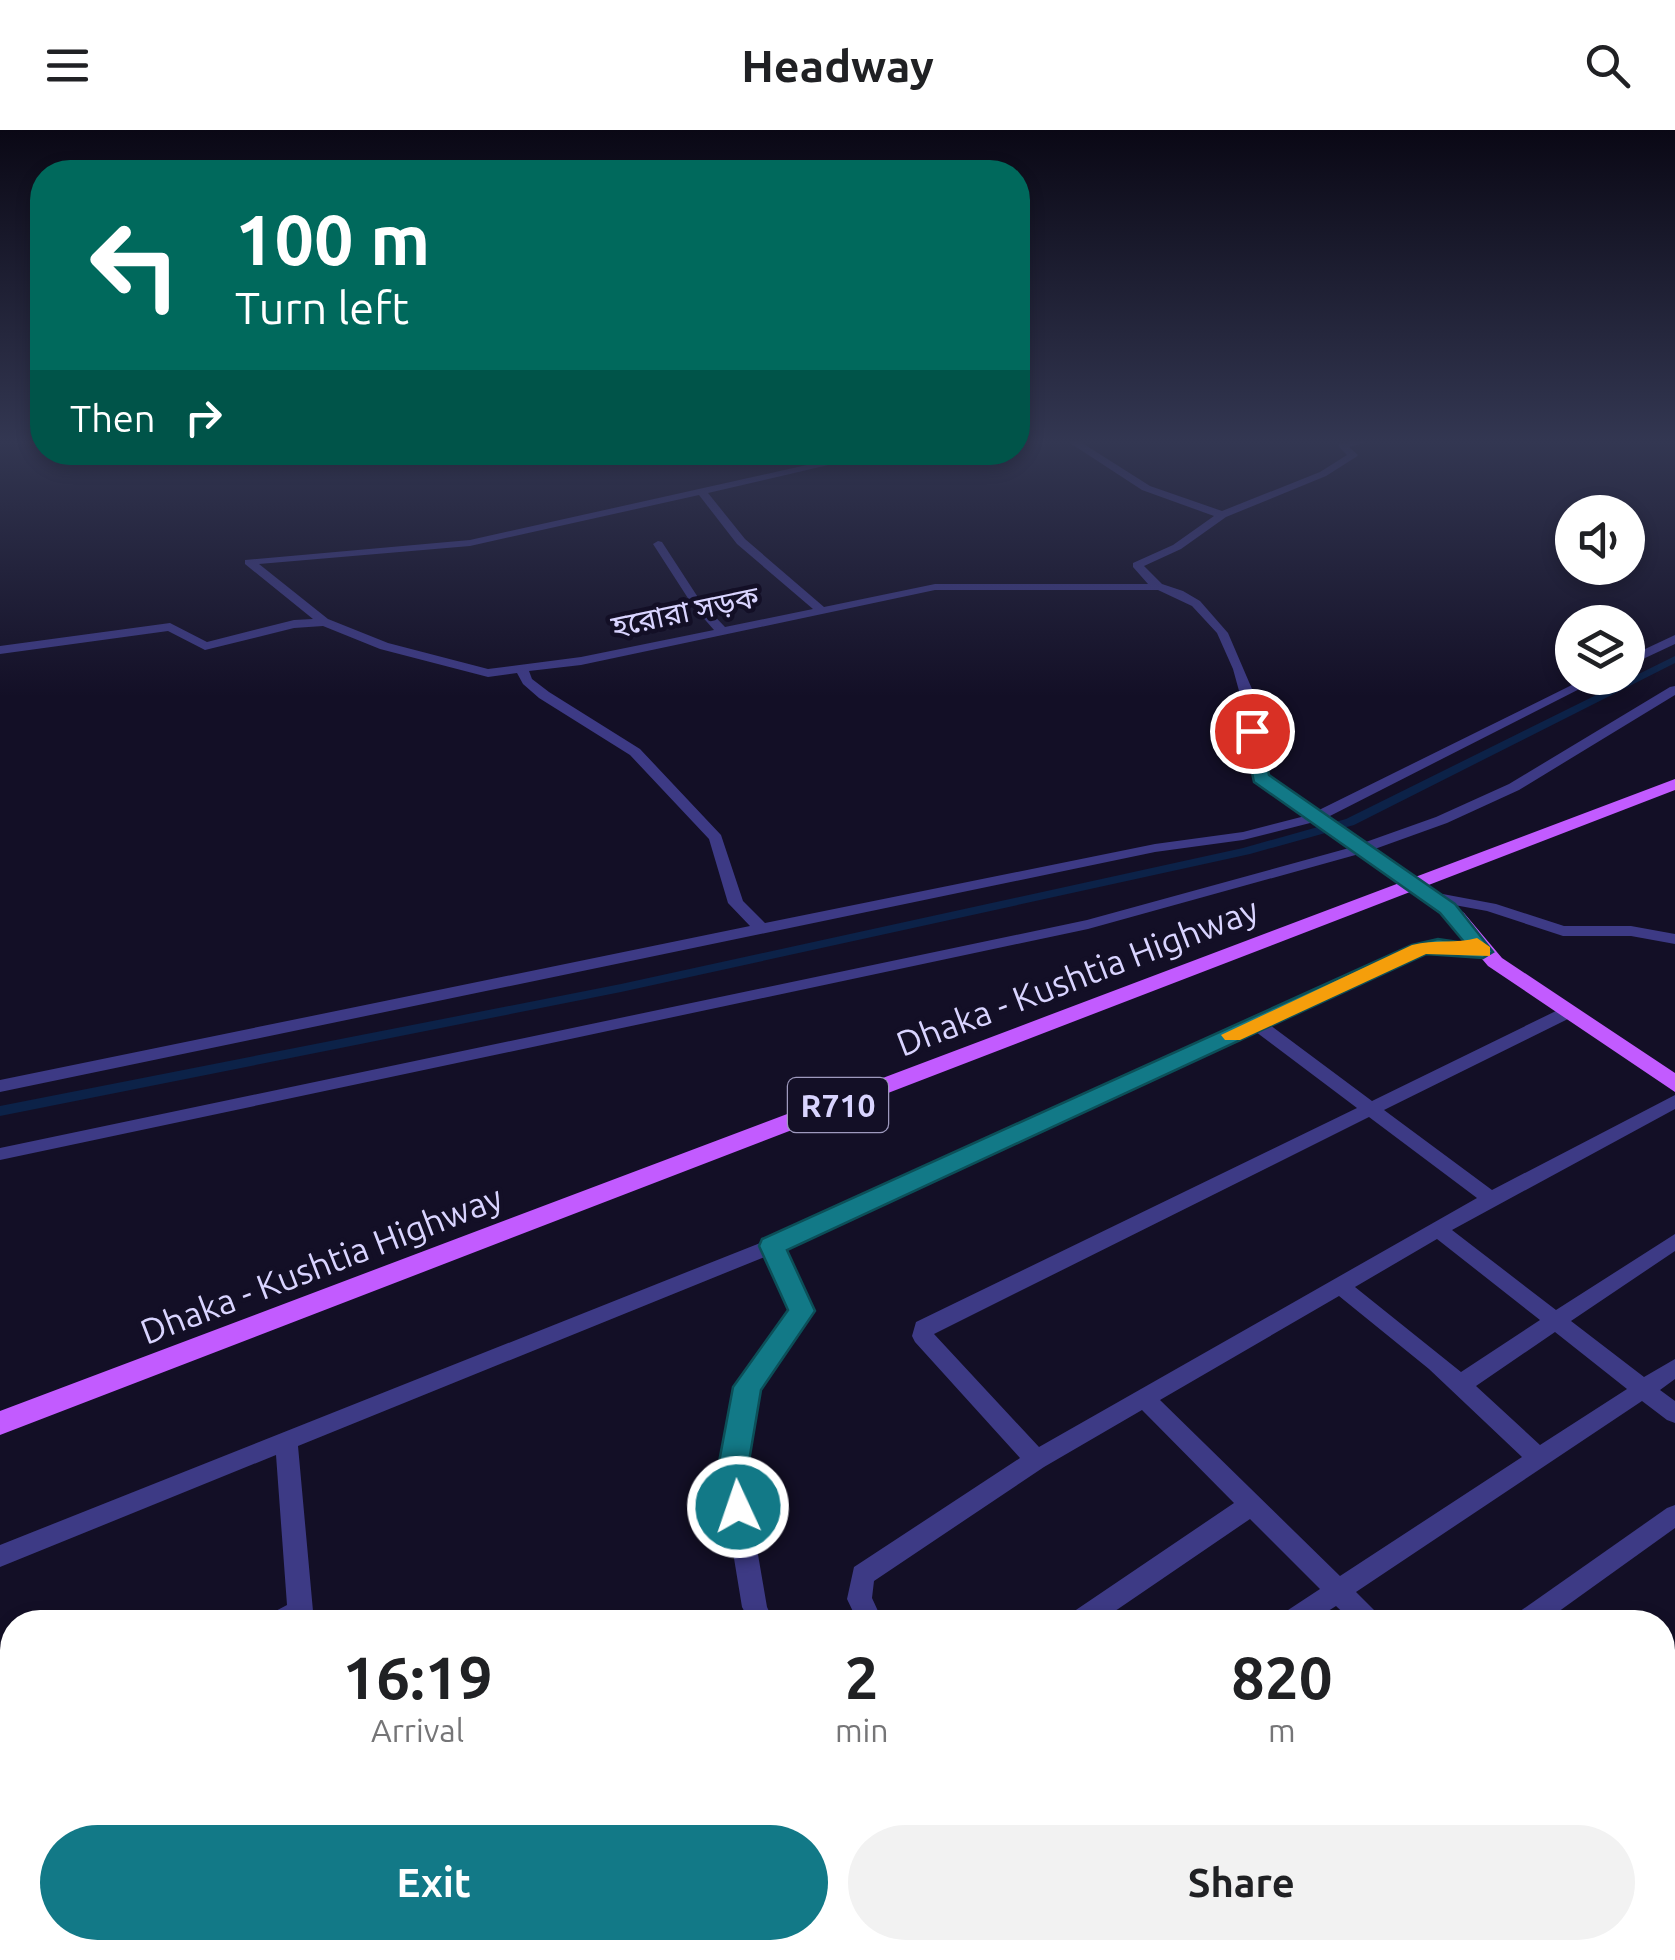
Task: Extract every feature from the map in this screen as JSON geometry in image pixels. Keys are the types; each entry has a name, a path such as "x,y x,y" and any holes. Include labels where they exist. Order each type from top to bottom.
{"main road":[{"name":"Dhaka - Kushtia Highway","path":"0,1423 1422,891 1675,784"},
{"path":"1422,891 1457,917 1483,952 1566,1013 1675,1084"}],"street":[{"path":"324,622 249,562 470,543 548,526"},
{"path":"728,526 821,610"},
{"path":"1159,587 1137,565 1177,548 1206,526"},
{"path":"658,544 697,604 722,631"},
{"name":"হরোরা সড়ক","path":"0,650 170,627 205,646 294,624 324,622 384,646 475,672 522,670 961,585 1159,587 1188,597 1221,626 1250,710 1260,778 1352,846 1422,891"},
{"path":"1645,654 1675,639"},
{"path":"522,670 527,682 544,695 635,752 716,838 736,902 760,928"},
{"path":"0,1154 1088,924 1352,846 1494,798 1675,690"},
{"path":"0,1086 760,928 1315,819 1560,695"},
{"path":"1422,891 1490,906 1563,931 1631,931 1675,939"},
{"path":"0,1556 772,1246 1428,947 1483,952"},
{"path":"1036,1460 923,1336 924,1328 1566,1013"},
{"path":"1257,1024 1491,1199"},
{"path":"865,1610 859,1599 863,1574 870,1566 1036,1460 1437,1229 1675,1102"},
{"path":"1437,1229 1675,1414"},
{"path":"1461,1384 1675,1242"},
{"path":"756,1610 732,1473 747,1387 802,1311 772,1246"},
{"path":"1339,1285 1461,1384 1540,1458"},
{"path":"1309,1610 1675,1368"},
{"path":"1144,1398 1356,1610"},
{"path":"286,1441 294,1610"},
{"path":"1097,1610 1252,1504"},
{"path":"1542,1610 1675,1516"}],"waterway":[{"path":"0,1111 621,988 1245,851 1350,822 1675,659"}],"slow traffic":[{"path":"1232,1035 1428,947 1483,952 1477,944"}],"route":[{"path":"738,1507 732,1473 747,1387 802,1311 772,1246 1420,950 1449,946 1483,952 1448,908 1358,850 1260,778 1252,731"}]}
